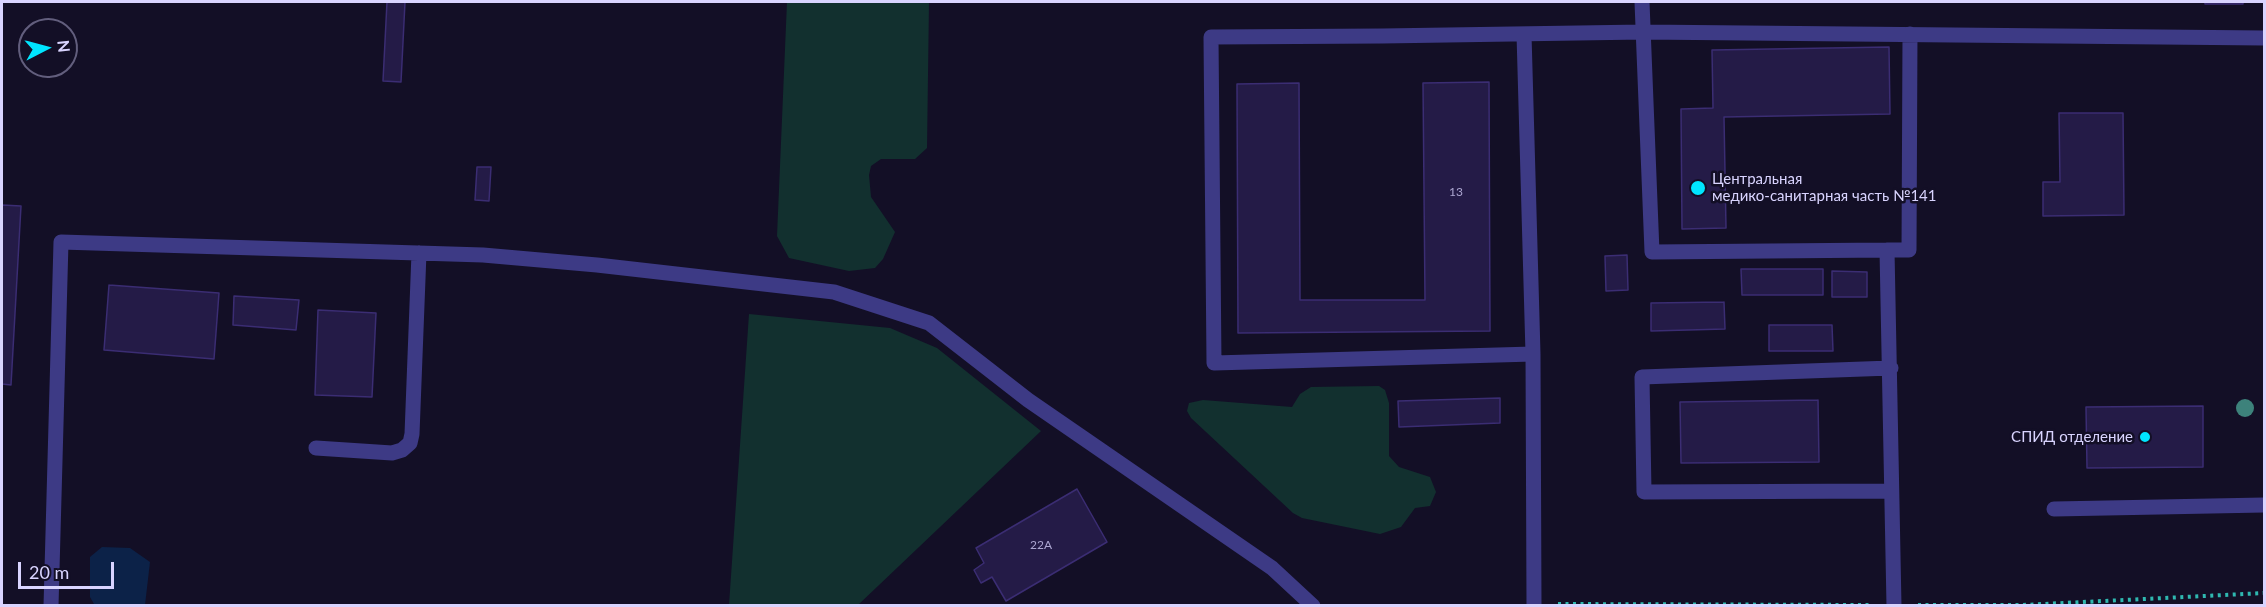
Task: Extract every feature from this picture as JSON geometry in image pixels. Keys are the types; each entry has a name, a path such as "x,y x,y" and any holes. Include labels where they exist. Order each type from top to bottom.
{"lane":[{"path":"1642,2 1652,252 1909,250 1910,34"},
{"path":"1533,354 1214,363 1211,37 1643,32 2265,38"},
{"path":"1524,34 1533,354 1534,606"},
{"path":"51,606 61,242 483,255 834,292 929,323 1028,400 1272,568 1313,606"},
{"path":"1887,250 1894,606"},
{"path":"316,448 392,453 402,450 410,443 419,253"},
{"path":"1891,368 1642,377 1644,492 1891,491"},
{"path":"2054,508 2265,505"}],"green space":[{"path":"787,2 929,2 927,148 915,159 881,159 871,166 869,175 871,197 895,232 883,259 875,268 849,271 789,258 777,236"},
{"path":"749,314 890,328 937,348 1041,431 858,605 729,605"},
{"path":"1379,386 1385,390 1389,403 1389,456 1399,467 1430,477 1436,492 1430,506 1415,508 1401,527 1380,534 1302,518 1293,513 1191,418 1187,411 1189,403 1203,400 1292,407 1300,394 1311,387"}],"water":[{"path":"102,547 130,548 150,562 145,605 94,604 90,597 90,557"}],"building":[{"path":"387,2 405,2 401,82 383,81"},
{"path":"2205,2 2243,2 2243,4 2205,4"},
{"path":"1889,47 1890,114 1724,117 1726,228 1682,229 1681,109 1713,108 1712,50"},
{"path":"1489,82 1490,331 1238,333 1237,84 1299,83 1300,300 1425,300 1423,83"},
{"path":"2059,113 2123,113 2124,215 2043,216 2043,182 2060,182"},
{"path":"477,167 491,167 489,201 475,200"},
{"path":"2,205 21,206 11,385 2,384"},
{"path":"1627,255 1628,290 1606,291 1605,256"},
{"path":"1741,269 1823,269 1823,295 1742,295"},
{"path":"1832,271 1867,272 1867,297 1832,297"},
{"path":"109,285 219,293 214,359 104,350"},
{"path":"234,296 299,300 296,330 233,325"},
{"path":"1724,302 1725,329 1651,331 1651,303"},
{"path":"318,310 376,313 372,397 315,395"},
{"path":"1769,325 1832,325 1833,351 1769,351"},
{"path":"1500,398 1500,423 1399,427 1398,401"},
{"path":"1818,400 1819,462 1681,463 1680,402"},
{"name":"СПИД отделение","path":"2203,406 2203,467 2087,468 2086,407"},
{"path":"1077,489 1107,542 1006,601 992,577 981,583 974,570 984,563 976,548"}],"place":[{"name":"Центральная медико-санитарная часть №141","path":"1698,188"},
{"name":"СПИД отделение","path":"2145,437"}]}
